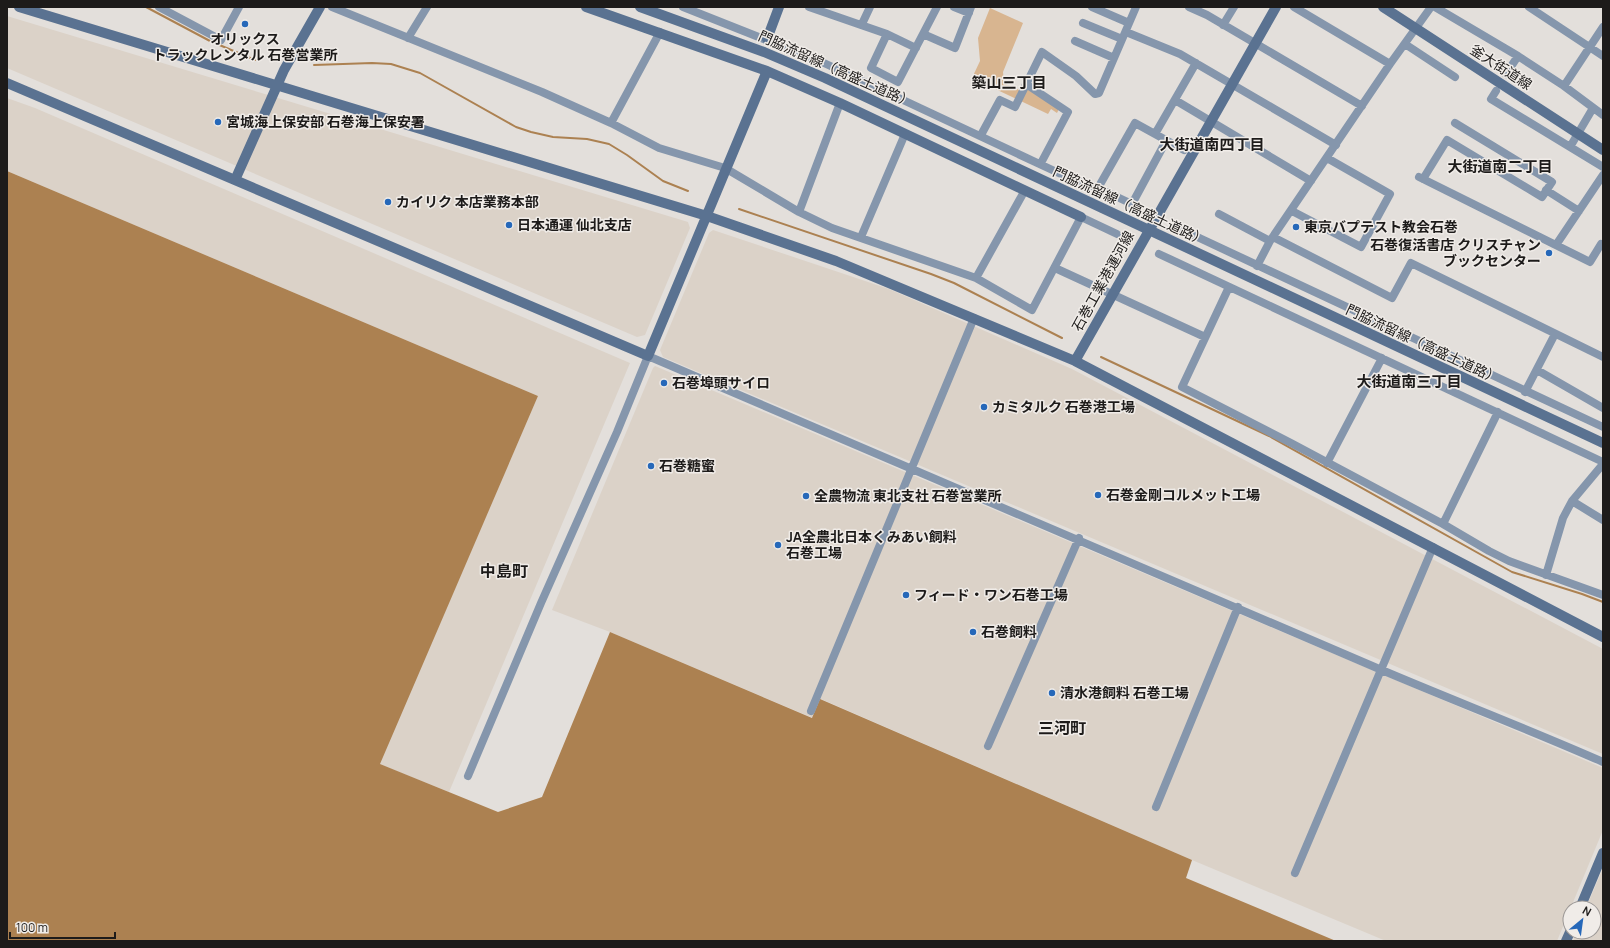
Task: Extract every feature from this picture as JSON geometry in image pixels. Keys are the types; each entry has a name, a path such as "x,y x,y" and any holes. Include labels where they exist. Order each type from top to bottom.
{"street":[{"path":"19,7 707,216 836,261 1075,361 1603,637"},
{"path":"162,8 221,40 239,7"},
{"path":"235,180 276,86 320,7"},
{"path":"332,7 542,92 611,123 659,148 725,168 800,212 832,228 976,278 1032,310 1081,217"},
{"path":"408,38 427,7"},
{"path":"586,7 767,71 840,103 1117,234"},
{"name":"門脇流留線（高盛土道路）","path":"640,7 764,52 824,78 1603,443"},
{"path":"683,7 767,39 850,74 1041,163 1063,175 1098,188 1132,204 1166,141"},
{"path":"767,39 779,7"},
{"path":"809,7 823,9 887,34 916,48"},
{"path":"862,24 870,7"},
{"path":"887,34 871,68 898,82 937,7"},
{"path":"923,34 955,48 970,10 954,7"},
{"path":"1092,7 1129,23"},
{"path":"981,135 1000,100 1015,107 1042,52 1076,76 1095,94 1099,93 1136,7"},
{"path":"1189,7 1255,43 1362,106"},
{"path":"1223,25 1234,7"},
{"name":"石巻工業港運河線","path":"1075,361 1148,230 1276,7"},
{"path":"1294,7 1390,64"},
{"name":"釜大街道線","path":"1383,7 1603,150"},
{"path":"1257,266 1272,239 1390,64 1431,7"},
{"path":"1435,7 1518,56 1564,86 1603,115"},
{"path":"1529,7 1603,56"},
{"path":"1083,23 1180,54 1336,145"},
{"path":"1564,86 1603,26"},
{"path":"611,123 660,32"},
{"path":"1075,41 1114,58"},
{"path":"1405,44 1455,77"},
{"path":"1506,74 1518,56"},
{"path":"1155,134 1196,63"},
{"path":"468,776 617,432 707,216 725,168 767,71"},
{"path":"7,83 1079,538 1380,669 1523,727 1603,762"},
{"path":"1026,84 1068,112 1041,163"},
{"path":"1496,91 1491,99 1603,167"},
{"path":"1175,100 1311,182"},
{"path":"800,212 840,103"},
{"path":"1570,147 1593,108"},
{"path":"1098,188 1135,123 1184,150"},
{"path":"1455,123 1552,182 1542,197 1447,140 1421,178 1590,262 1600,244 1603,246"},
{"path":"861,237 905,134"},
{"path":"1292,210 1361,247 1390,194 1327,158"},
{"path":"1556,245 1603,175"},
{"path":"976,278 1025,190"},
{"path":"1546,190 1579,211"},
{"path":"1219,214 1392,298 1411,263 1603,357"},
{"path":"1176,227 1603,428"},
{"path":"1159,254 1498,412 1603,463 1572,501 1563,518 1546,575"},
{"path":"1055,268 1205,337"},
{"path":"1229,287 1182,387 1444,524 1489,552 1603,596"},
{"path":"811,711 974,318"},
{"path":"1525,392 1555,334"},
{"path":"1327,462 1382,358"},
{"path":"1537,370 1603,408"},
{"path":"1444,524 1498,412"},
{"path":"1572,501 1603,520"},
{"path":"988,746 1079,538"},
{"path":"1295,873 1380,669 1433,547"},
{"path":"1156,807 1238,607"},
{"path":"1583,900 1603,852"}],"shaded area":[{"path":"990,8 1023,23 1003,72 1004,83 1019,90 1022,84 1059,109 1057,113 1051,109 1048,114 972,78 980,61 978,38"},
{"path":"7,16 688,222 690,228 645,335 637,337 7,68"},
{"path":"7,98 35,108 630,363 449,792 379,764 538,396 7,171"},
{"path":"7,171 538,396 380,764 498,812 542,797 610,632 812,718 820,699 1192,860 1186,878 1336,941 7,941"},
{"path":"713,230 889,289 1072,369 1603,649 1603,754 663,357 660,350 709,233"},
{"path":"655,366 1603,768 1603,830 1574,900 1562,900 1562,929 1557,941 1386,941 1192,860 821,699 813,718 610,632 552,610"},
{"path":"1603,868 1603,941 1573,941 1602,940 1602,900 1589,900"}],"waterway":[{"path":"146,7 210,41 255,60"},
{"path":"314,65 372,63 391,64 420,73 516,127 553,137 587,139 609,144 663,181 688,191"},
{"path":"739,209 954,283 1062,338"},
{"path":"1101,357 1269,436 1512,572 1603,602"}],"place":[{"name":"オリックス トラックレンタル 石巻営業所","path":"245,24"},
{"name":"宮城海上保安部 石巻海上保安署","path":"218,122"},
{"name":"カイリク 本店業務本部","path":"388,202"},
{"name":"日本通運 仙北支店","path":"509,225"},
{"name":"東京バプテスト教会石巻","path":"1296,227"},
{"name":"石巻復活書店 クリスチャン ブックセンター","path":"1549,253"},
{"name":"石巻埠頭サイロ","path":"664,383"},
{"name":"カミタルク 石巻港工場","path":"984,407"},
{"name":"石巻糖蜜","path":"651,466"},
{"name":"石巻金剛コルメット工場","path":"1098,495"},
{"name":"全農物流 東北支社 石巻営業所","path":"806,496"},
{"name":"JA全農北日本くみあい飼料 石巻工場","path":"778,545"},
{"name":"フィード・ワン石巻工場","path":"906,595"},
{"name":"石巻飼料","path":"973,632"},
{"name":"清水港飼料 石巻工場","path":"1052,693"}],"district":[{"name":"築山三丁目","path":"1009,83"},
{"name":"大街道南四丁目","path":"1212,145"},
{"name":"大街道南二丁目","path":"1500,167"},
{"name":"大街道南三丁目","path":"1409,382"},
{"name":"中島町","path":"504,571"},
{"name":"三河町","path":"1062,728"}]}
